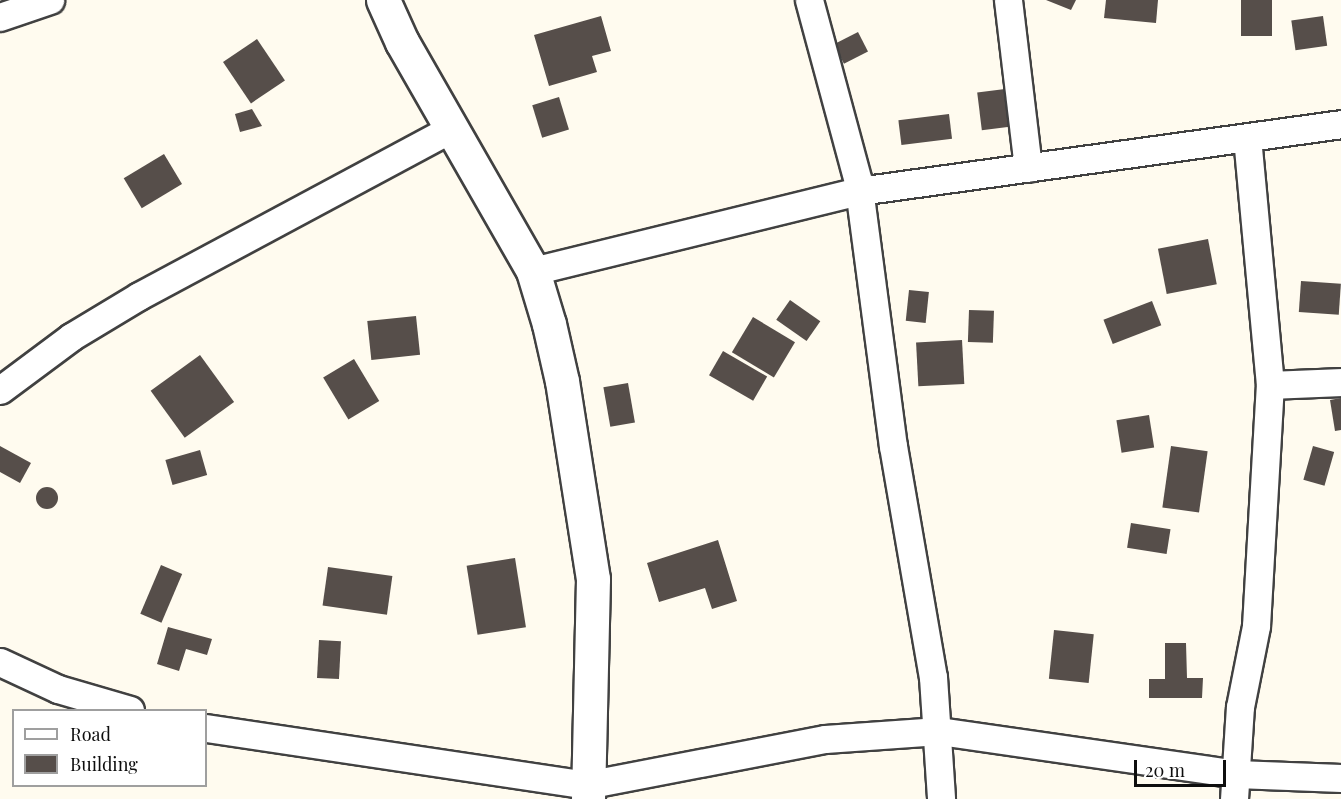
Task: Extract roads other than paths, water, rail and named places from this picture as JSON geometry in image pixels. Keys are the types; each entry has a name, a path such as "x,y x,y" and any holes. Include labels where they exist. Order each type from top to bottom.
{"street":[{"path":"0,17 50,0"},
{"path":"383,0 402,42 533,271 562,381 593,579 587,792"},
{"path":"809,0 839,103 859,191 893,446 939,731 941,799"},
{"path":"1008,0 1028,168"},
{"path":"533,271 859,191 1341,124"},
{"path":"0,390 71,337 139,296 452,128"},
{"path":"1235,787 1240,706 1256,626 1270,386 1247,138"},
{"path":"1270,386 1341,382"},
{"path":"0,662 58,689 123,709"},
{"path":"207,728 587,792 825,739 939,731 1235,787 1337,774"}]}
